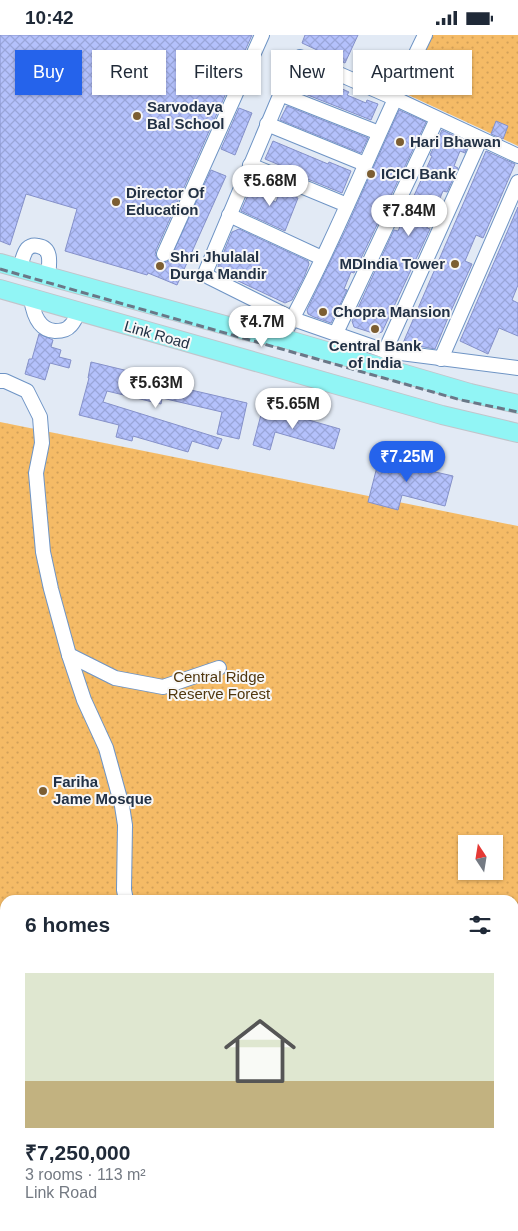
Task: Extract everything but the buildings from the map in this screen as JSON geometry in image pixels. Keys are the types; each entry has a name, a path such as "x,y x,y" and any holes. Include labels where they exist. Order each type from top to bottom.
{"main road":[{"name":"Link Road","path":"0,263 245,330 282,338 470,393 518,403"},
{"name":"Link Road","path":"0,289 433,413 518,433"}],"street":[{"path":"164,254 262,35"},
{"path":"282,338 322,258 394,98 425,35"},
{"path":"343,76 518,156"},
{"path":"280,95 206,267 209,277 293,319 385,351 518,368"},
{"path":"283,95 379,133"},
{"path":"336,333 437,119"},
{"path":"268,124 365,164"},
{"path":"385,351 480,139"},
{"path":"250,165 347,205"},
{"path":"441,359 518,183"},
{"path":"228,215 322,258"},
{"path":"20,268 28,248 40,246 46,249 50,257 48,276"},
{"path":"31,298 39,323 50,330 58,331 71,326 78,312"},
{"path":"0,381 5,381 27,391 40,417 42,443 36,473 40,530 51,589 70,655 84,700 106,748 122,806 125,825 125,895"},
{"path":"70,655 115,678 163,687 219,668"}],"green space":[{"path":"431,35 518,35 518,146 408,95 472,95 472,50 424,50"},
{"name":"Central Ridge Reserve Forest","path":"0,422 518,526 518,895 0,895"}],"railway":[{"path":"0,269 461,400 518,412"}],"place":[{"name":"Sarvodaya Bal School","path":"137,116"},
{"name":"Hari Bhawan","path":"400,142"},
{"name":"ICICI Bank","path":"371,174"},
{"name":"Director Of Education","path":"116,202"},
{"name":"MDIndia Tower","path":"455,264"},
{"name":"Shri Jhulalal Durga Mandir","path":"160,266"},
{"name":"Chopra Mansion","path":"323,312"},
{"name":"Central Bank of India","path":"375,329"},
{"name":"Fariha Jame Mosque","path":"43,791"}]}
